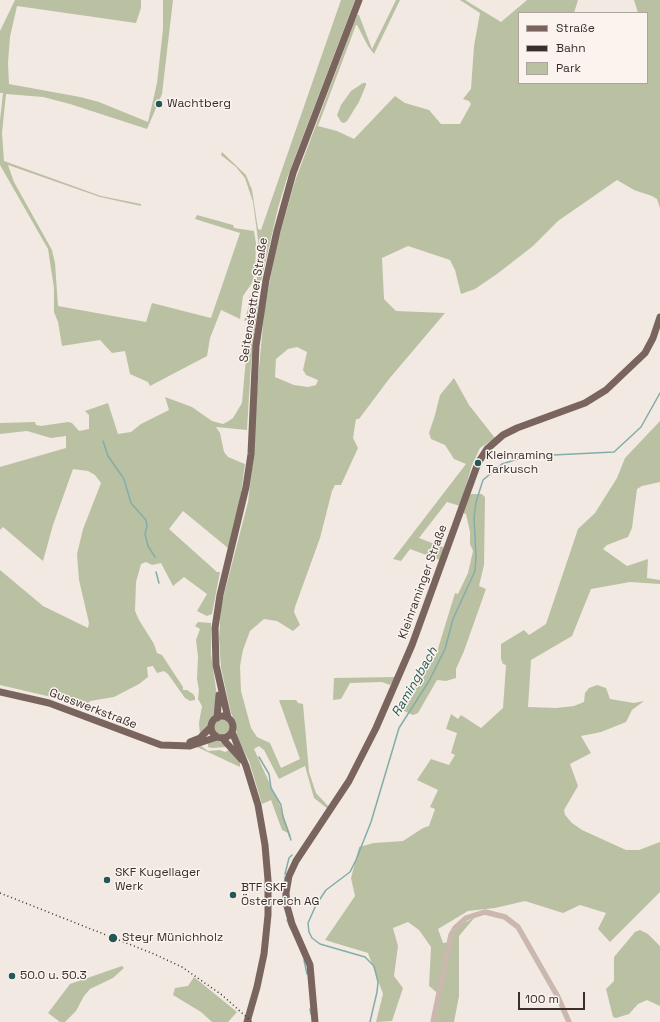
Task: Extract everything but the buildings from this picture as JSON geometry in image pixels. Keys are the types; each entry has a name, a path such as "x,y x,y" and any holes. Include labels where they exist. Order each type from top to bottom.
{"main road":[{"name":"Seitenstettner Straße","path":"228,718 219,685 215,652 216,619 220,595 246,487 251,454 256,346 270,256 299,156 359,0"},
{"name":"Kleinraminger Straße","path":"315,1022 310,965 292,924 286,900 287,887 291,871 296,860 349,781 404,666 474,473 487,449 497,439 509,431 575,407 598,396 632,367 645,353 653,338 660,317"},
{"name":"Seitenstettner Straße","path":"217,718 219,685"},
{"name":"Gusswerkstraße","path":"0,692 49,702 152,742 167,746 194,745 219,738"},
{"path":"246,766 214,734 211,727 217,718 224,716 233,724 232,732 246,766 261,819 268,894 264,954 257,987 247,1022"},
{"name":"Gusswerkstraße","path":"179,746 200,738 211,727"},
{"path":"219,738 226,738 232,732"}],"street":[{"path":"433,1022 451,935 466,918 485,912 505,917 518,927 558,997 569,1022"}],"green space":[{"path":"15,0 141,0 141,8 136,23 17,6 10,37 8,63 9,84 99,102 148,122 157,83 163,29 163,0 173,0 162,94 147,129 70,104 43,97 6,94 2,133 4,161 101,196 141,204 141,206 100,197 8,165 14,182 52,250 55,263 58,306 146,322 152,303 211,318 240,233 195,219 197,215 233,225 234,228 254,231 256,243 255,272 252,283 243,296 240,319 221,310 210,338 207,356 150,386 148,382 130,374 125,351 112,353 100,340 62,346 58,322 54,312 54,288 48,249 0,165 0,120 3,93 0,93 0,31"},
{"path":"341,0 355,0 287,178 278,208 260,286 249,299 257,277 260,255 253,202 245,178 236,167 221,155 222,152 246,175 252,190 258,229 261,230"},
{"path":"396,0 400,0 374,54 356,25 318,126 337,131 354,139 395,96 405,103 429,110 441,124 460,124 471,104 469,101 463,99 471,89 474,46 480,13 460,0 465,0 501,22 527,0 578,0 574,12 518,12 518,84 648,84 648,12 638,12 634,0 660,0 660,208 657,199 634,190 617,180 558,221 533,246 497,274 475,289 461,294 455,270 450,260 408,246 382,258 384,299 396,311 445,313 389,379 359,419 356,419 353,438 358,448 341,485 335,485 332,491 320,538 295,607 294,612 300,625 293,631 277,621 264,619 250,631 243,650 240,666 241,691 251,728 257,737 270,743 281,768 300,759 279,700 296,700 298,703 303,704 309,772 316,793 329,807 328,809 314,798 305,766 279,779 264,750 259,746 254,749 280,806 291,836 289,837 288,833 282,830 271,800 262,804 249,761 237,738 235,722 231,713 221,668 219,638 221,606 248,502 253,461 257,390 264,313 276,247 295,181 357,15 359,15 372,49","holes":["297,347 307,352 303,370 306,375 318,380 316,385 308,387 294,385 275,377 276,359 288,349"]},
{"path":"363,83 366,83 366,85 359,102 347,121 344,123 341,122 337,115 341,105 351,91"},
{"path":"255,302 258,304 251,363 247,430 216,427 220,433 224,452 228,457 245,464 240,501 228,548 183,511 169,529 217,572 220,572 212,614 207,616 197,611 207,594 184,577 173,586 161,563 152,565 146,562 141,564 136,582 135,611 139,620 154,644 157,653 162,655 183,687 183,690 187,690 193,694 195,700 190,701 185,698 168,674 164,671 157,673 153,666 147,667 148,677 139,684 114,697 90,701 86,706 0,685 0,570 43,606 88,628 89,623 79,580 77,554 83,529 101,483 95,475 88,471 73,469 53,525 43,561 3,527 0,530 0,467 66,448 66,436 51,438 27,431 0,434 0,423 35,422 36,425 41,426 68,422 72,423 79,431 89,429 89,415 85,411 108,403 118,434 131,432 141,424 169,410 165,397 192,407 212,421 223,424 233,418 242,403 249,324 247,320 244,321 249,306"},
{"path":"454,378 469,405 495,438 480,448 472,465 460,506 447,502 419,538 445,548 440,560 410,549 401,561 393,559 466,464 454,459 445,445 431,439 429,433 440,395"},
{"path":"660,421 660,482 642,486 637,489 632,528 628,537 607,545 603,549 627,566 648,559 647,578 660,580 660,584 630,582 591,589 572,636 531,660 528,707 556,708 574,706 584,702 585,693 589,688 597,685 606,688 610,699 634,703 644,701 632,710 626,722 601,732 581,736 591,753 570,764 578,786 564,810 565,815 572,823 582,830 626,850 639,850 660,842 660,892 610,942 598,929 606,913 580,905 563,913 525,901 495,908 468,911 438,929 443,943 450,942 457,927 475,917 459,936 459,996 454,1022 432,1022 441,996 429,986 431,947 419,930 408,922 393,928 398,946 394,976 403,988 392,1021 376,1022 383,994 368,953 325,940 355,896 351,878 359,847 374,843 403,841 423,828 429,826 435,809 430,807 438,790 417,780 431,759 449,765 455,755 451,753 457,733 446,729 451,714 458,719 461,715 481,728 503,708 506,665 503,664 501,659 501,644 524,630 529,635 546,624 578,529 595,513 617,478 625,458"},
{"path":"470,494 482,494 485,497 484,565 479,586 486,589 456,669 456,678 446,681 437,680 418,713 413,715 404,711 401,707 437,652 455,593 458,594 468,573 473,551 470,544 470,532 466,514 463,513"},
{"path":"198,622 211,623 211,654 217,696 215,715 207,728 200,735 199,723 202,706 198,699 198,657 196,640 200,629 195,626"},
{"path":"396,677 390,685 382,682 350,683 341,699 333,700 334,678"},
{"path":"222,719 228,721 230,727 228,733 222,735 216,733 214,727 216,721"},
{"path":"216,740 226,745 240,762 240,767 197,747 200,745 208,751 220,750 225,752 229,750 226,747 208,747 208,742"},
{"path":"640,930 648,934 660,946 660,1006 647,1000 638,1004 629,1014 616,1018 613,1017 606,989 614,981 614,957 635,932"},
{"path":"122,966 124,968 113,978 90,989 84,996 76,1011 65,1022 60,1022 48,1013 70,984"},
{"path":"194,977 237,1012 228,1022 212,1022 201,1012 173,995 175,988 188,986"}],"waterway":[{"name":"Ramingbach","path":"370,1022 378,982 374,966 365,957 320,944 312,938 309,932 308,923 316,905 326,890 350,872 371,822 399,728 429,681 445,649 453,619 475,571 476,557 474,518 476,502 483,480 502,464 518,459 553,455 614,452 641,427 660,393"},
{"path":"103,441 108,456 124,479 131,503 146,520 147,526 145,534 148,546 155,557"},
{"path":"156,572 159,583"},
{"path":"259,757 269,774 271,788 281,805 283,817 291,840"},
{"path":"285,874 289,858 292,855"},
{"path":"284,885 285,877"},
{"path":"283,895 284,903"},
{"path":"287,920 291,929"},
{"path":"304,960 307,974"},
{"path":"310,1009 311,1014"}],"railway":[{"path":"0,893 154,954 182,967 222,995 252,1022"}],"place":[{"name":"Wachtberg","path":"159,104"},
{"name":"Kleinraming Tarkusch","path":"478,463"},
{"name":"SKF Kugellager Werk","path":"107,880"},
{"name":"BTF SKF Österreich AG","path":"233,895"},
{"name":"Steyr Münichholz","path":"113,938"},
{"name":"50.0 u. 50.3","path":"12,976"}]}
